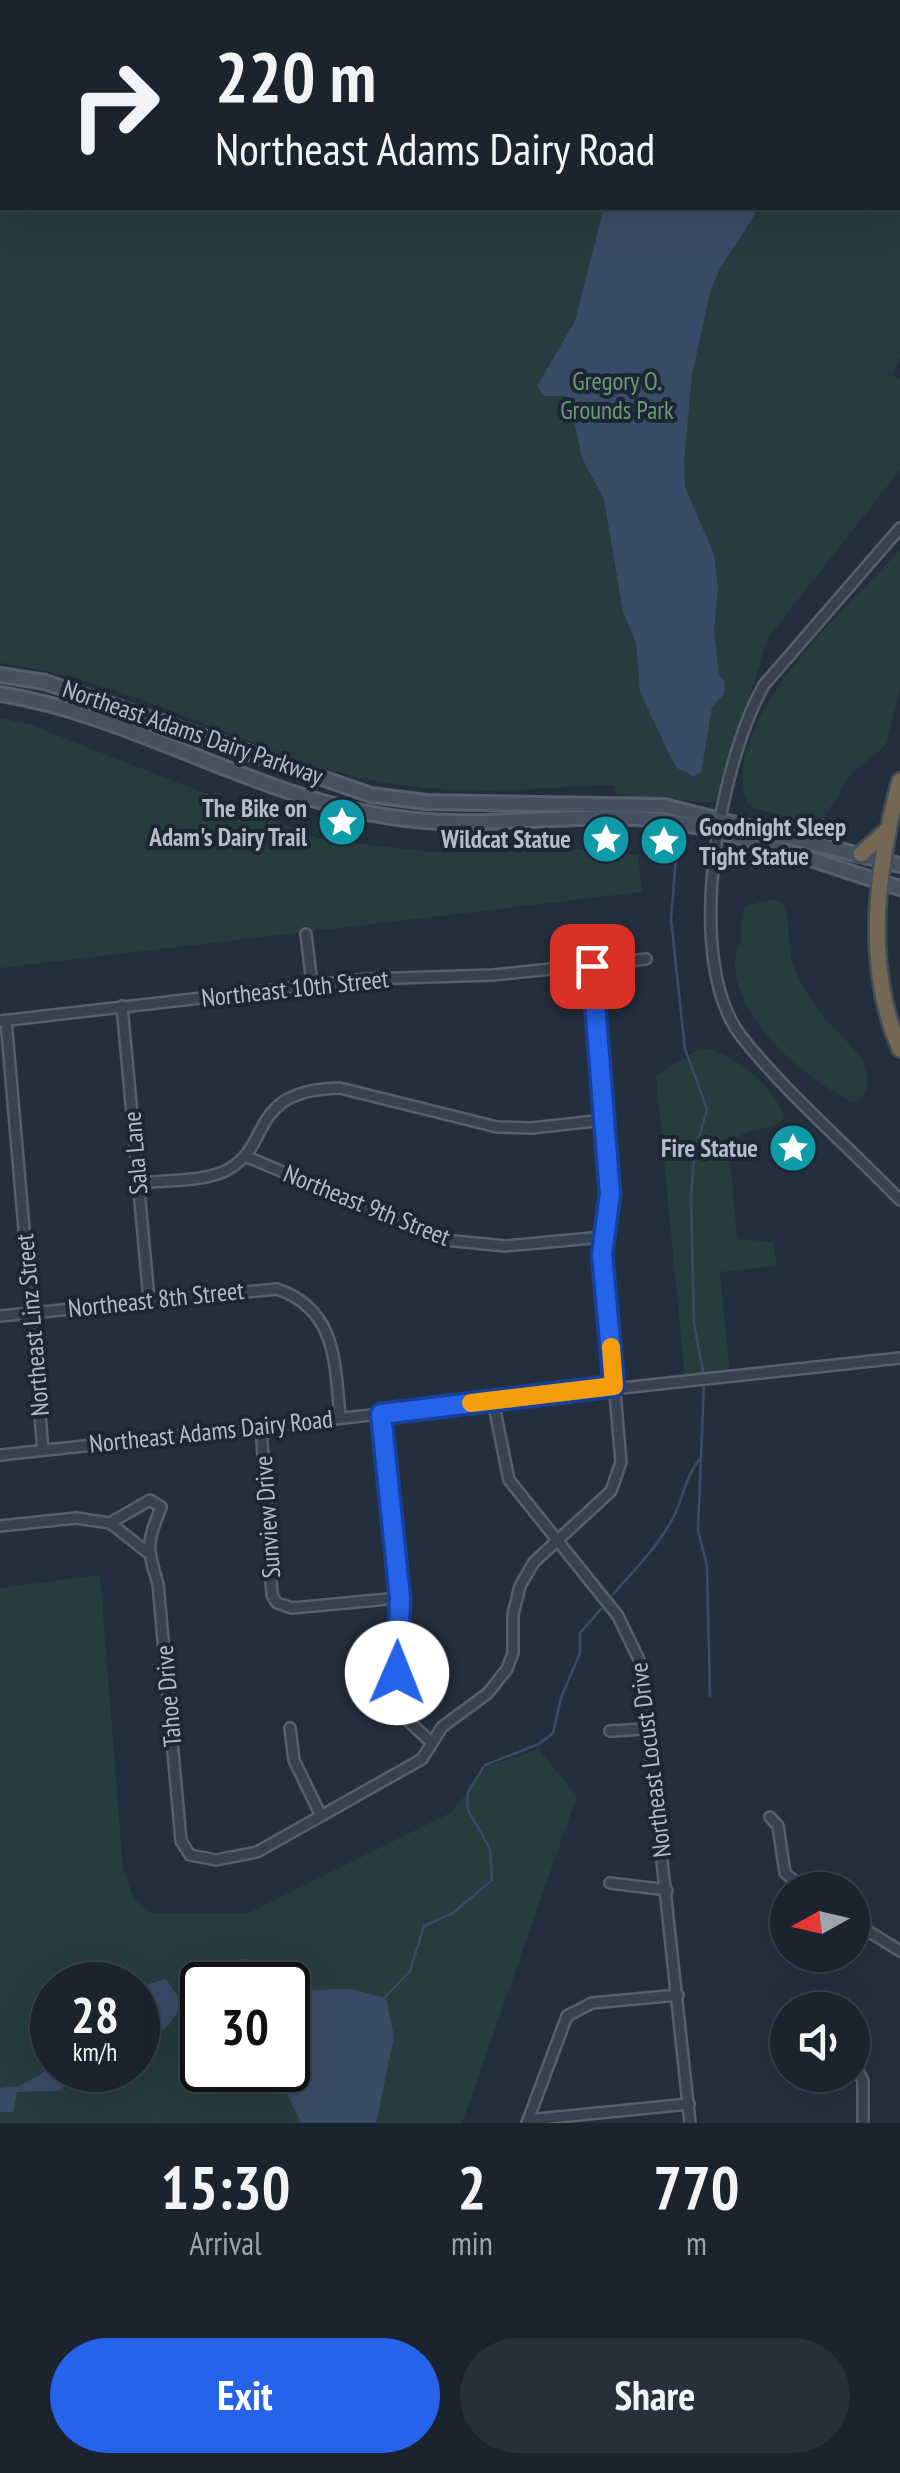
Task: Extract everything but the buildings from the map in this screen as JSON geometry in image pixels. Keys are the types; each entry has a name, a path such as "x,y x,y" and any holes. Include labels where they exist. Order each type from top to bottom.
{"highway":[{"path":"900,780 886,831 880,882 881,984 900,1049"},
{"path":"861,854 886,831"}],"main road":[{"name":"Northeast Adams Dairy Parkway","path":"0,675 45,682 371,796 426,802 645,804 724,818 900,865"},
{"name":"Northeast Adams Dairy Parkway","path":"0,694 82,712 298,796 390,817 444,822 636,818 720,834 900,888"}],"street":[{"path":"900,528 764,685 749,712 720,834 711,951 726,1010 741,1035 900,1200"},
{"path":"306,934 312,984"},
{"name":"Northeast 10th Street","path":"3,1021 312,984 646,960"},
{"path":"290,1728 294,1760 321,1816 422,1760 431,1742 456,1714 499,1684 514,1653 513,1615 520,1586 534,1562 611,1491 619,1478 603,1237 610,1194 592,966"},
{"name":"Sala Lane","path":"122,1006 149,1299"},
{"name":"Northeast Linz Street","path":"3,1021 43,1450"},
{"path":"138,1183 210,1175 245,1156 260,1126 280,1103 322,1088 340,1088 506,1128 604,1120"},
{"name":"Northeast 9th Street","path":"245,1156 445,1240 504,1246 603,1237"},
{"name":"Northeast 8th Street","path":"0,1316 267,1288 305,1302 321,1319 334,1348 340,1417"},
{"name":"Northeast Adams Dairy Road","path":"0,1455 900,1358"},
{"name":"Northeast Locust Drive","path":"493,1400 509,1480 555,1543 616,1614 641,1664 656,1839 667,1890 690,2123"},
{"path":"381,1414 400,1598 395,1646 400,1701 405,1718 431,1742"},
{"name":"Sunview Drive","path":"260,1426 272,1595 277,1603 292,1608 400,1598"},
{"name":"Tahoe Drive","path":"110,1523 148,1502 157,1502 160,1508 150,1528 147,1552 158,1584 181,1841 190,1855 228,1859 257,1852 321,1816"},
{"path":"0,1526 76,1518 110,1523 147,1552"},
{"path":"610,1731 645,1729"},
{"path":"770,1817 778,1826 785,1872"},
{"path":"610,1882 667,1890"},
{"path":"870,1932 900,1951"},
{"path":"678,1995 592,2003 567,2016 527,2121 689,2104"},
{"path":"862,2092 863,2123"}],"green space":[{"name":"Gregory O. Grounds Park","path":"0,210 900,210 900,357 892,375 900,381 900,470 767,639 720,797 712,803 616,794 614,785 473,790 369,780 292,757 128,695 0,663"},
{"path":"900,550 900,689 886,745 851,774 819,826 750,807 742,776 749,742 766,706 820,634"},
{"path":"0,718 31,725 321,839 430,852 570,849 638,855 642,892 0,968"},
{"path":"772,899 783,903 791,957 800,981 863,1063 867,1085 863,1098 853,1102 815,1079 778,1047 748,1008 735,966 742,917 746,906"},
{"path":"710,1049 755,1076 773,1096 785,1118 729,1144 737,1239 773,1242 777,1266 720,1272 730,1376 685,1380 656,1075 698,1050"},
{"path":"100,1575 123,1868 133,1897 152,1914 247,1914 452,1812 489,1765 539,1750 577,1796 462,2123 0,2123 0,1588"}],"water":[{"path":"603,210 758,210 720,268 710,292 692,375 685,487 714,554 718,588 714,631 719,674 725,682 724,694 712,707 701,773 693,776 677,768 640,692 636,642 623,612 604,499 582,458 571,406 564,396 544,396 537,386 575,321"},
{"path":"166,1979 180,1999 180,2008 160,2032 160,1981"},
{"path":"350,1989 386,1998 394,2037 376,2123 301,2123 286,2092 310,2092 310,1990"},
{"path":"30,2080 30,2092 17,2092 13,2112 0,2112 0,2088 20,2086"}],"waterway":[{"path":"676,857 671,919 685,1049 707,1109 694,1156 691,1197 694,1324 703,1371"},
{"path":"704,1384 698,1530 707,1566 710,1696"},
{"path":"613,1594 667,1528 700,1459"},
{"path":"385,1997 410,1971 424,1926 453,1913 492,1880 490,1849 467,1808 468,1792 485,1765 539,1744 553,1733 561,1698 580,1653 580,1633 601,1609"}],"slow traffic":[{"path":"471,1403 614,1386 611,1347"}],"place":[{"name":"The Bike on Adam's Dairy Trail","path":"342,822"},
{"name":"Wildcat Statue","path":"606,839"},
{"name":"Goodnight Sleep Tight Statue","path":"664,841"},
{"name":"Fire Statue","path":"793,1148"}],"route":[{"path":"397,1673 395,1646 400,1598 381,1414 614,1386 602,1254 610,1194 592,966"}]}
